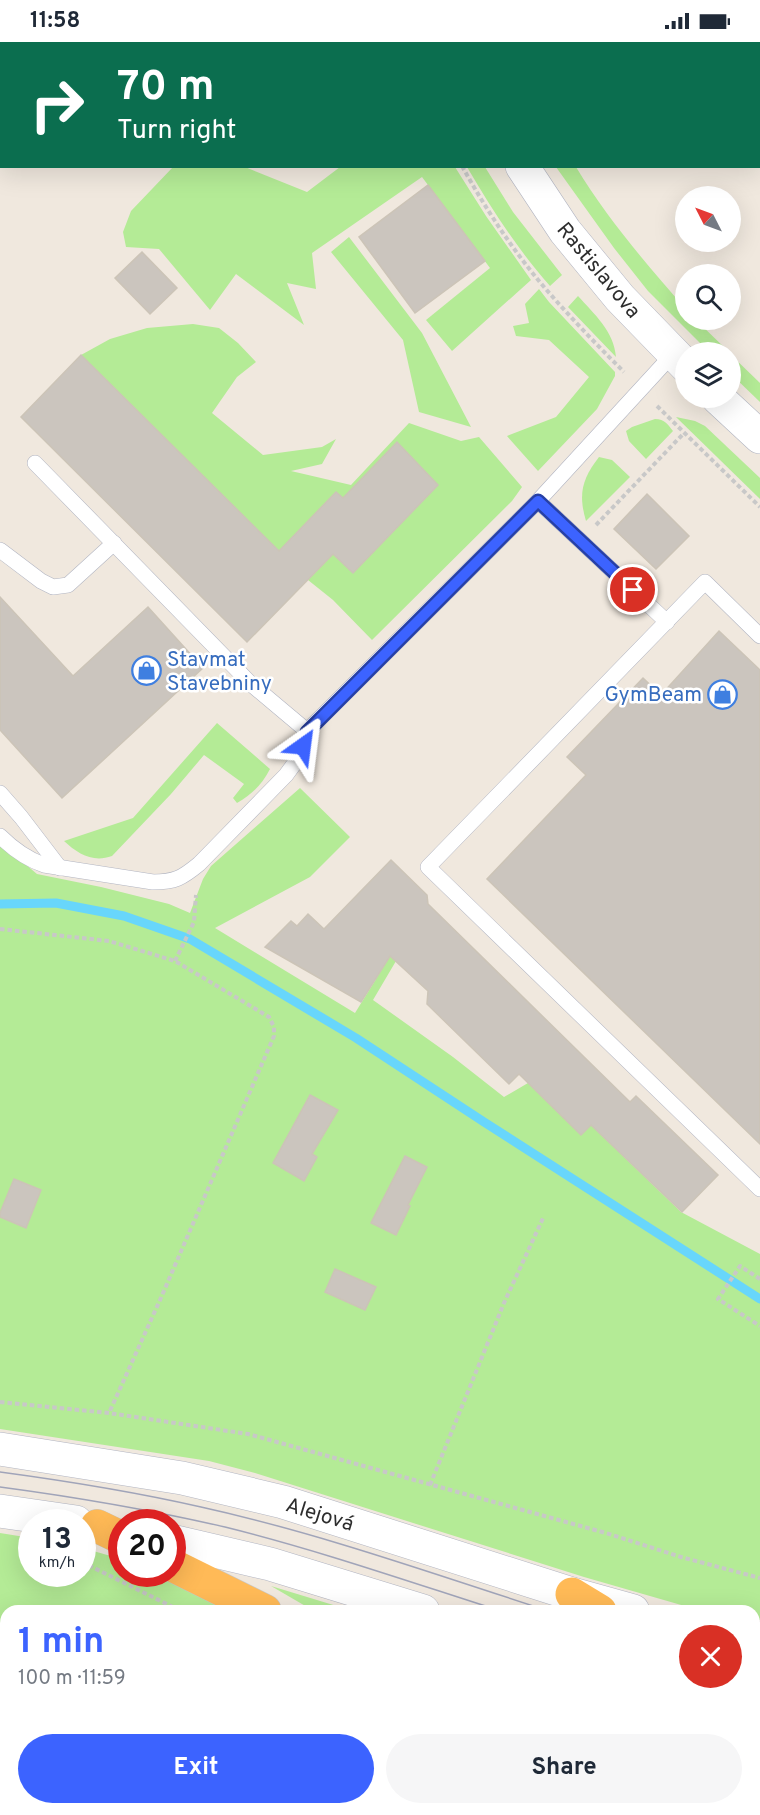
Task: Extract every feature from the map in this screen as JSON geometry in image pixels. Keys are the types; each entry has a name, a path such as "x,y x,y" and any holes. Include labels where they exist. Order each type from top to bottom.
{"highway":[{"path":"186,1571 253,1605"},
{"path":"572,1594 590,1605"}],"street":[{"name":"Rastislavova","path":"523,168 565,231 620,298 675,356"},
{"path":"729,408 760,437"},
{"name":"Alejová","path":"0,1449 182,1478 283,1502 611,1605"},
{"path":"0,1511 100,1528"},
{"path":"186,1544 270,1564 403,1605"}],"lane":[{"path":"0,836 20,853 34,861 60,868 153,882 171,882 184,876 199,864 286,775 297,760 307,732 538,501 641,390 675,363"},
{"path":"36,464 251,684 307,732"},
{"path":"538,501 667,622"},
{"path":"0,550 41,581 53,586 68,585 114,543"},
{"path":"760,636 705,582 428,867 760,1190"},
{"path":"0,793 60,868"}],"path":[{"path":"463,168 505,235 538,280 575,322 684,434 760,507"},
{"path":"581,541 684,434"},
{"path":"175,961 194,922"},
{"path":"0,929 109,941 175,961 269,1017 274,1027 274,1036 109,1413"},
{"path":"430,1485 504,1303 544,1216"},
{"path":"760,1279 740,1266 718,1299 760,1326"},
{"path":"0,1402 109,1413 248,1434 760,1578"},
{"path":"96,1569 169,1605"}],"green space":[{"path":"172,168 247,168 307,192 339,168 456,168 531,280 452,351 426,320 490,268 422,177 312,253 316,289 287,283 304,325 236,274 210,310 159,249 126,247 123,232 131,211"},
{"path":"468,168 486,168 513,212 562,275 550,286 527,258"},
{"path":"557,168 577,168 628,240 675,297 675,318 648,291"},
{"path":"349,237 422,333 471,427 419,412 403,340 331,252"},
{"path":"539,289 615,372 615,376 597,409 538,471 507,436 556,417 589,377 549,340 516,336 513,326 529,323 525,304"},
{"path":"578,296 597,316 607,331 616,357 568,307"},
{"path":"193,324 219,328 238,343 256,362 237,377 212,413 263,455 322,447 336,439 322,464 291,471 351,485 409,423 461,441 479,437 522,487 512,501 372,640 333,600 308,580 81,355 110,339 147,328"},
{"path":"687,330 706,330 719,342 699,342"},
{"path":"741,365 760,383 760,402 741,384"},
{"path":"676,417 695,421 705,426 760,478 760,499"},
{"path":"655,419 664,421 673,431 646,459 629,441 626,431"},
{"path":"599,457 612,460 630,477 586,521 582,503 583,487"},
{"path":"217,723 270,769 256,789 247,796 237,803 233,798 244,784 204,755 171,794 112,856 92,858 75,850 64,841 133,818"},
{"path":"300,788 350,837 310,877 215,928 355,1013 376,979 366,969 384,950 396,961 373,1000 504,1097 528,1083 581,1134 591,1125 681,1212 760,1254 760,1605 681,1605 584,1577 255,1473 209,1461 0,1429 0,843 37,874 169,904 190,913 203,879 211,866"},
{"path":"0,1533 18,1536 18,1587 96,1587 96,1552 108,1555 108,1587 186,1586 224,1605 0,1605"},
{"path":"271,1586 333,1605 304,1605"}],"building":[{"path":"428,185 485,261 415,313 359,237"},
{"path":"142,252 177,288 150,314 115,278"},
{"path":"81,355 279,551 336,492 343,498 397,442 438,485 353,573 333,554 247,642 21,417"},
{"path":"647,494 689,536 656,569 614,529"},
{"path":"0,597 73,676 148,607 203,668 62,798 0,730"},
{"path":"719,631 760,670 760,1144 487,879 586,775 567,757 643,678 661,695"},
{"path":"391,860 427,895 428,904 630,1102 636,1096 718,1175 682,1212 591,1125 581,1135 519,1074 509,1084 427,1004 428,991 390,956 361,1002 265,947 291,921 297,926 308,914 324,929"},
{"path":"310,1095 338,1110 312,1154 317,1157 304,1181 273,1163"},
{"path":"405,1156 427,1167 396,1235 371,1223"},
{"path":"14,1179 41,1190 26,1228 0,1217"},
{"path":"335,1269 376,1287 365,1310 325,1292"}],"waterway":[{"path":"0,904 56,903 124,916 190,939 356,1038 760,1299"}],"tram line":[{"path":"0,1472 126,1492 245,1517 376,1555 530,1605"},
{"path":"0,1487 113,1504 225,1527 329,1556 482,1605"}],"place":[{"name":"Stavmat Stavebniny","path":"146,671"},
{"name":"GymBeam","path":"723,694"}],"route":[{"path":"303,746 307,732 538,501 633,590"}]}
